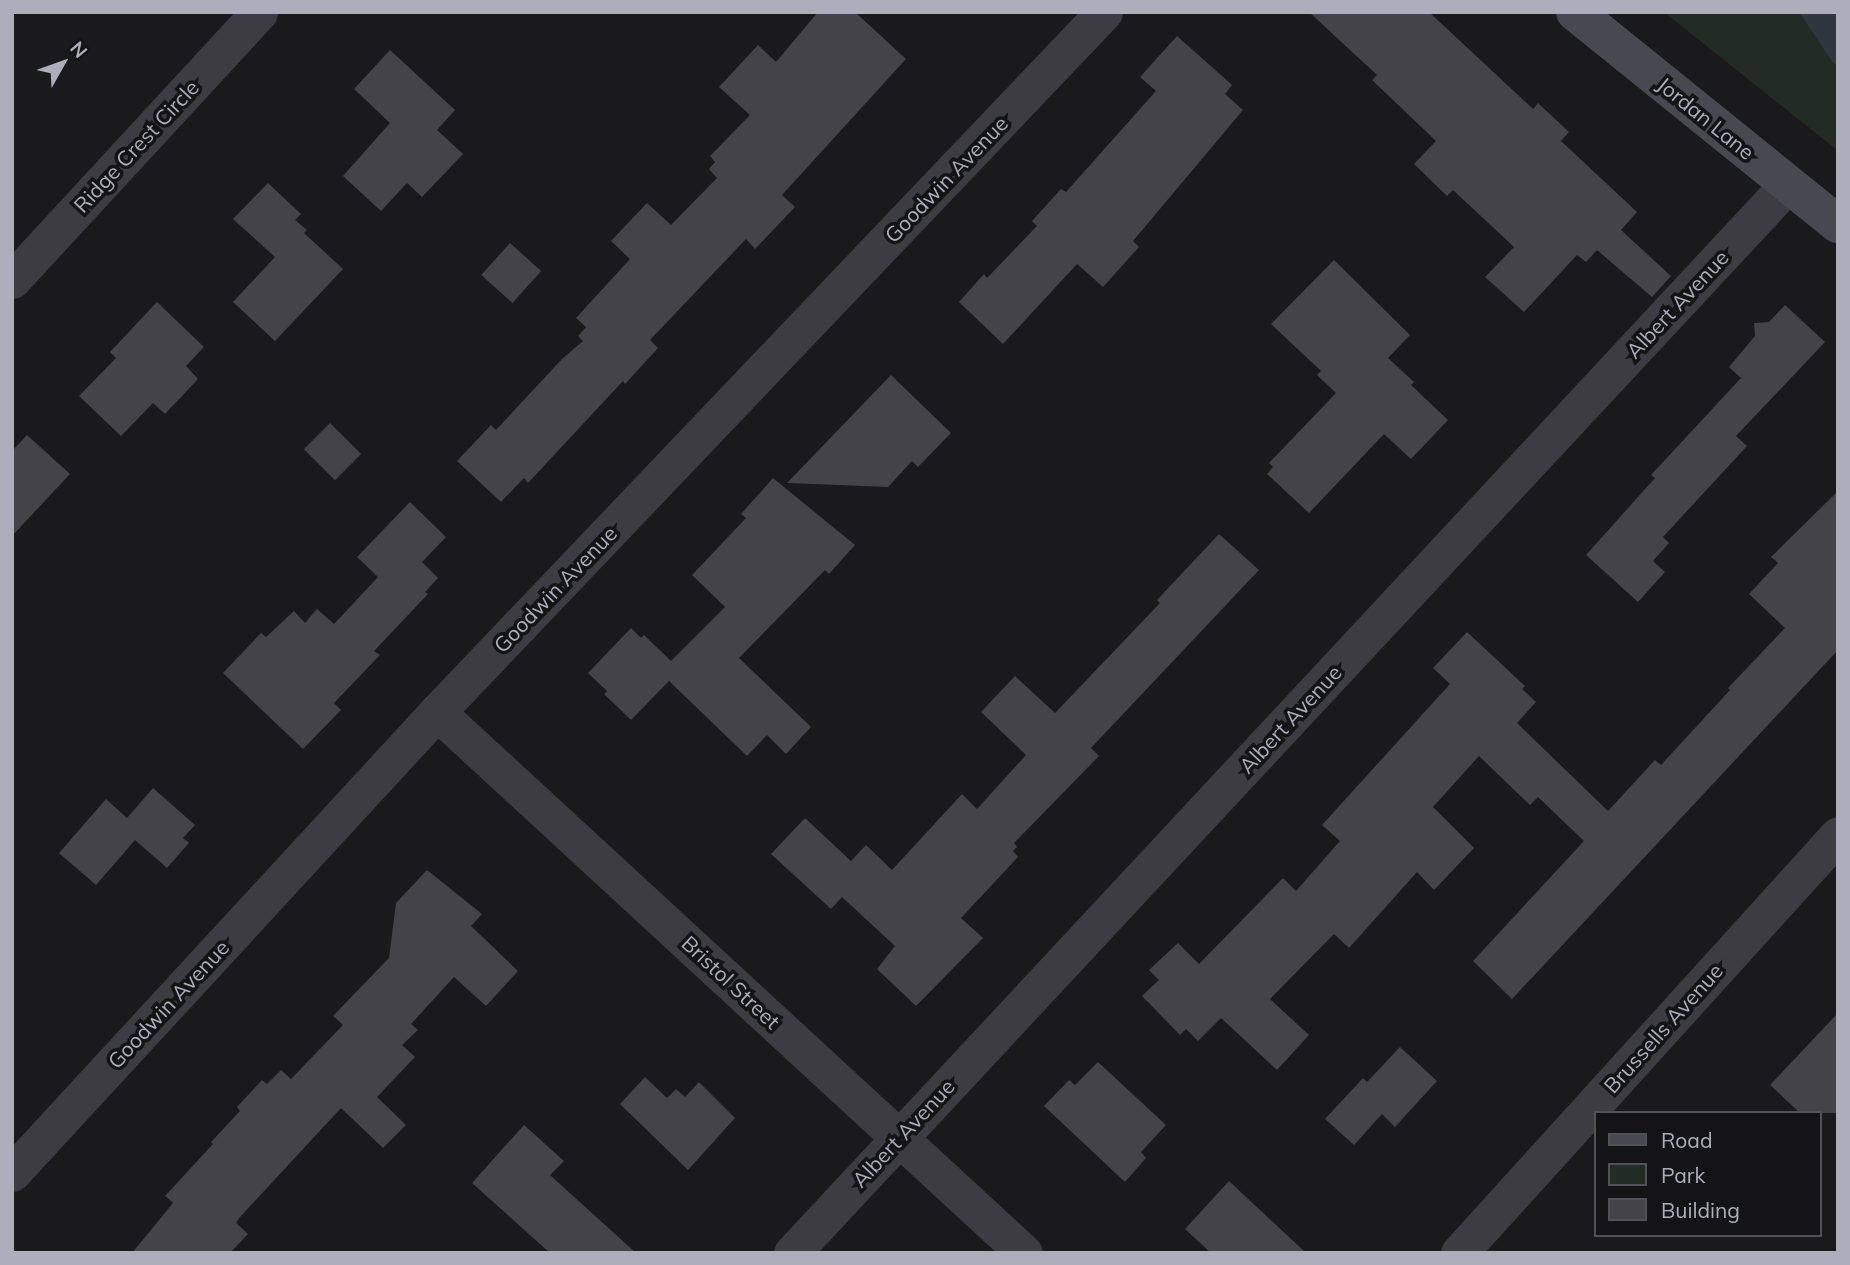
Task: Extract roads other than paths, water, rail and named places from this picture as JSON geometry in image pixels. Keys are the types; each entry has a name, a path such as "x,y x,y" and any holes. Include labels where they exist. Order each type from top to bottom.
{"main road":[{"name":"Jordan Lane","path":"1575,12 1838,224"}],"street":[{"name":"Ridge Crest Circle","path":"12,279 259,12"},
{"name":"Goodwin Avenue","path":"12,1173 438,712 1104,12"},
{"name":"Albert Avenue","path":"792,1253 1788,184"},
{"name":"Bristol Street","path":"438,712 1024,1253"},
{"name":"Brussells Avenue","path":"1459,1253 1838,835"}]}
